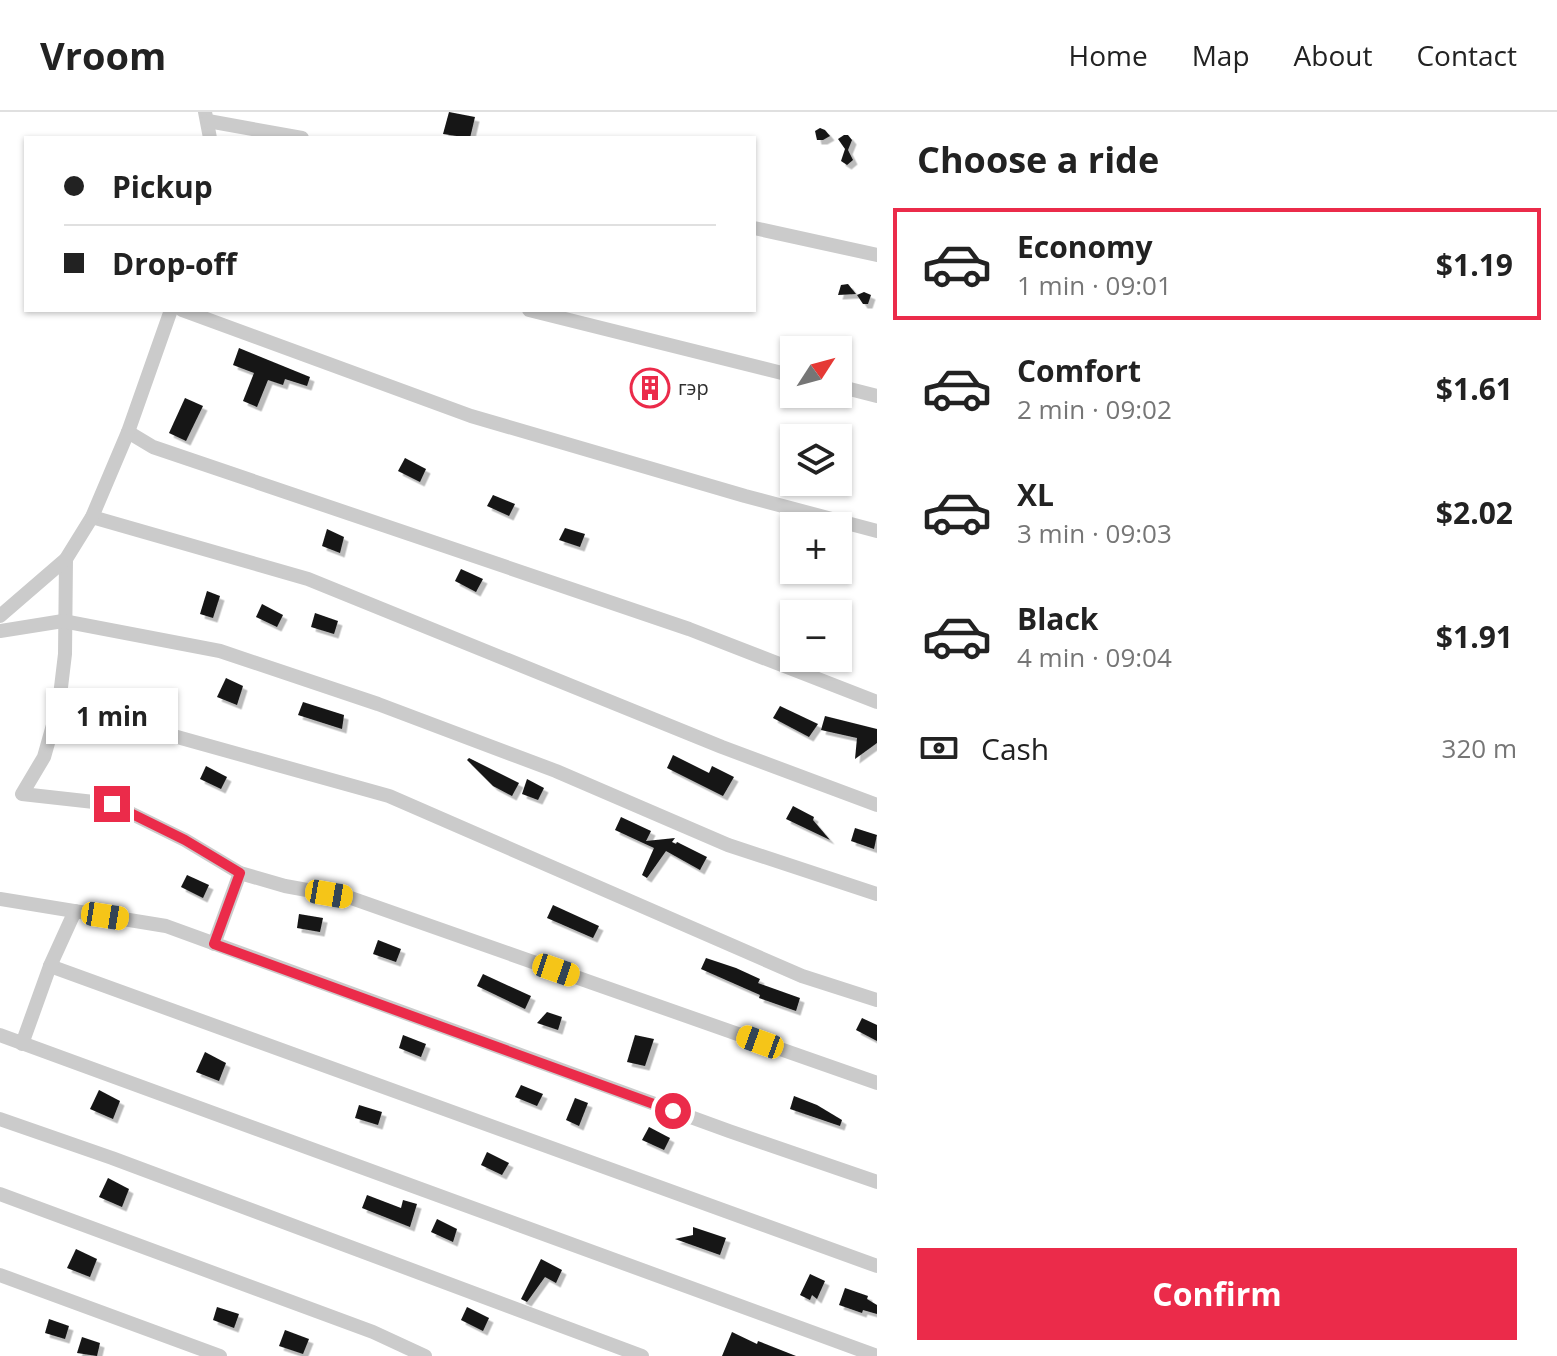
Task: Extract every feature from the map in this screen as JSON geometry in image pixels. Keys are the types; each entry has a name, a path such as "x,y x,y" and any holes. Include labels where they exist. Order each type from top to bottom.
{"street":[{"path":"210,136 207,116 293,136"},
{"path":"756,228 877,255"},
{"path":"0,616 66,559 92,517 128,432 170,312"},
{"path":"187,312 471,416 877,531"},
{"path":"537,312 780,373"},
{"path":"852,390 877,396"},
{"path":"128,432 168,452 689,629 877,702"},
{"path":"92,517 308,579 722,747 877,805"},
{"path":"66,559 65,654 59,704 44,757 22,794 112,804 185,840 240,873 285,886 351,898 877,1083"},
{"path":"0,631 63,621 220,651 378,704 556,771 728,845 877,894"},
{"path":"59,704 389,796 802,976 877,1000"},
{"path":"214,944 240,873"},
{"path":"0,899 166,926 877,1182"},
{"path":"22,1044 50,966 75,911"},
{"path":"50,966 877,1266"},
{"path":"0,1035 877,1356"},
{"path":"0,1119 642,1356"},
{"path":"0,1194 373,1332 425,1356"},
{"path":"0,1275 220,1356"}],"building":[{"path":"449,112 475,117 470,136 443,134"},
{"path":"820,128 830,136 817,140 815,131"},
{"path":"844,135 852,140 848,150 853,160 847,165 841,161 845,149 838,139"},
{"path":"848,284 856,294 838,295 841,285"},
{"path":"864,292 871,295 868,304 863,304 857,295"},
{"path":"239,348 310,377 307,386 285,379 283,385 268,380 257,407 243,401 254,373 233,365"},
{"path":"185,398 203,406 186,441 169,433"},
{"path":"405,458 426,469 420,482 398,471"},
{"path":"493,495 515,504 509,516 487,506"},
{"path":"565,528 585,534 580,547 559,540"},
{"path":"327,529 344,537 340,553 322,546"},
{"path":"461,569 483,579 476,592 455,581"},
{"path":"207,591 220,596 213,618 200,614"},
{"path":"262,604 283,615 277,627 256,617"},
{"path":"315,613 338,621 334,634 311,627"},
{"path":"226,678 243,686 237,705 217,697"},
{"path":"303,702 344,715 342,729 298,715"},
{"path":"780,706 818,724 809,737 773,718"},
{"path":"825,716 877,729 877,743 855,759 857,738 821,730"},
{"path":"673,755 709,773 712,766 734,777 723,796 667,768"},
{"path":"469,758 519,783 512,796 493,786 467,760"},
{"path":"206,766 227,777 221,789 200,779"},
{"path":"527,779 544,788 538,800 522,794"},
{"path":"793,806 814,817 813,820 830,840 786,819"},
{"path":"621,817 651,831 646,841 675,838 672,842 707,857 700,870 666,851 647,878 642,875 654,848 615,830"},
{"path":"855,828 877,835 874,849 851,841"},
{"path":"187,875 209,885 203,898 181,887"},
{"path":"553,905 599,926 593,938 547,918"},
{"path":"299,914 323,918 320,932 297,928"},
{"path":"378,940 401,949 396,962 373,954"},
{"path":"706,958 760,979 758,983 800,998 796,1011 759,998 760,995 701,969"},
{"path":"483,974 531,996 525,1009 477,986"},
{"path":"547,1012 562,1017 558,1030 537,1023"},
{"path":"862,1018 877,1025 877,1041 856,1030"},
{"path":"403,1035 426,1044 421,1057 399,1048"},
{"path":"635,1035 654,1039 645,1066 627,1062"},
{"path":"205,1052 226,1063 219,1081 196,1072"},
{"path":"521,1085 543,1094 537,1106 515,1097"},
{"path":"99,1090 120,1101 113,1119 90,1109"},
{"path":"794,1096 842,1120 840,1126 790,1109"},
{"path":"575,1098 588,1103 579,1126 566,1120"},
{"path":"359,1105 382,1112 378,1125 355,1118"},
{"path":"649,1127 670,1138 664,1150 642,1140"},
{"path":"487,1152 509,1163 502,1175 481,1165"},
{"path":"108,1178 129,1189 122,1207 99,1197"},
{"path":"367,1195 401,1208 403,1200 417,1204 410,1227 362,1208"},
{"path":"437,1219 457,1229 453,1242 431,1232"},
{"path":"693,1227 726,1238 720,1255 675,1239 693,1235"},
{"path":"76,1249 97,1259 90,1277 67,1268"},
{"path":"541,1259 562,1270 556,1283 545,1277 527,1302 521,1299"},
{"path":"810,1274 825,1281 817,1299 812,1295 810,1300 800,1295"},
{"path":"845,1288 868,1296 867,1299 877,1305 877,1314 863,1310 862,1313 839,1305"},
{"path":"217,1307 239,1314 234,1328 213,1320"},
{"path":"467,1307 489,1318 483,1331 461,1320"},
{"path":"49,1319 69,1326 65,1339 45,1333"},
{"path":"285,1330 309,1339 303,1354 279,1346"},
{"path":"732,1332 757,1344 758,1341 796,1356 722,1356"},
{"path":"82,1337 100,1343 97,1356 77,1353"}],"place":[{"name":"гэр","path":"650,388"}],"route":[{"path":"112,804 185,840 240,873 214,944 673,1111"}]}
